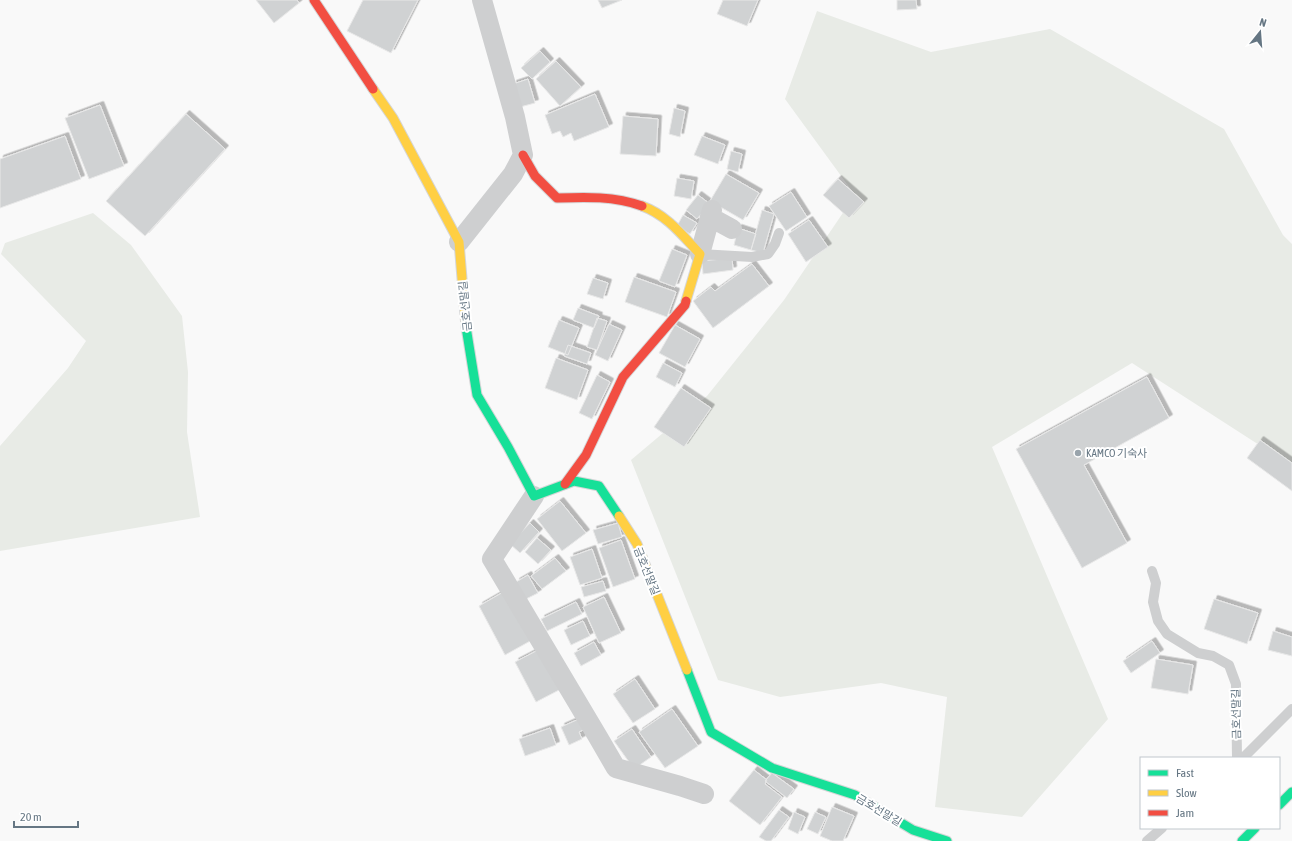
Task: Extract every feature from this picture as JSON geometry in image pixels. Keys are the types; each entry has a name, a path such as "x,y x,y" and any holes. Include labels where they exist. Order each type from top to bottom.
{"street":[{"name":"금호선말길","path":"314,0 393,118 459,242 465,318 477,395 508,447 534,496 574,481 599,486 636,544 711,732 772,768 855,795 913,830 947,841"},
{"path":"482,0 515,117 523,154 535,176 557,198 588,196 633,202 659,214 700,254"},
{"path":"459,242 513,174 523,154"},
{"path":"565,484 586,455 623,377 685,305 711,214 732,230"},
{"path":"534,496 492,559 616,768 704,794"},
{"path":"1280,804 1292,792"},
{"path":"1242,841 1254,829"}],"lane":[{"path":"700,254 752,257 768,254 775,244 779,233"},
{"name":"금호선말길","path":"1152,570 1156,583 1153,602 1158,621 1167,634 1198,653 1213,656 1229,665 1236,684 1237,757"},
{"path":"1244,757 1292,709"},
{"path":"1147,841 1161,829"}],"shaded area":[{"path":"817,11 931,52 1050,29 1224,129 1283,235 1292,244 1292,466 1132,363 992,447 1108,719 1022,817 935,807 947,697 881,683 780,697 718,680 631,460 707,396 784,300 855,195 785,99"},
{"path":"93,213 131,245 182,316 188,372 187,432 200,517 0,551 0,446 68,368 86,341 1,254 5,243"}],"building":[{"path":"256,0 297,0 299,3 274,23"},
{"path":"363,0 418,0 391,53 347,31"},
{"path":"598,0 622,0 602,8"},
{"path":"723,0 758,0 747,26 717,14"},
{"path":"897,0 916,0 917,9 897,10"},
{"path":"540,51 550,62 532,79 521,68"},
{"path":"556,61 581,87 560,106 536,79"},
{"path":"528,79 535,103 520,107 513,84"},
{"path":"595,94 609,127 574,141 571,133 563,137 560,131 552,134 545,115"},
{"path":"100,105 124,166 89,179 65,118"},
{"path":"674,108 685,111 680,137 669,134"},
{"path":"186,114 225,149 145,236 106,201"},
{"path":"623,116 658,119 656,156 620,154"},
{"path":"65,136 81,179 0,208 0,159"},
{"path":"702,136 725,145 718,164 694,155"},
{"path":"731,151 742,154 738,172 727,169"},
{"path":"726,174 759,193 743,220 710,201"},
{"path":"677,178 694,181 691,199 674,196"},
{"path":"838,179 864,202 849,218 823,195"},
{"path":"791,192 807,217 786,231 769,206"},
{"path":"698,195 710,204 697,219 686,210"},
{"path":"762,210 774,214 763,253 751,250"},
{"path":"683,215 697,223 690,234 677,226"},
{"path":"809,220 828,247 806,262 788,234"},
{"path":"738,228 756,234 751,250 734,245"},
{"path":"672,249 687,255 675,287 659,281"},
{"path":"732,258 733,270 703,274 702,261"},
{"path":"752,264 769,286 713,328 693,301 711,287 715,291"},
{"path":"634,277 676,292 667,317 625,302"},
{"path":"593,278 608,283 603,299 587,294"},
{"path":"578,308 599,316 594,328 573,320"},
{"path":"597,318 607,321 597,350 587,347"},
{"path":"559,320 579,328 568,355 548,347"},
{"path":"609,324 622,330 608,361 595,355"},
{"path":"675,325 700,339 685,367 659,353"},
{"path":"568,345 591,353 587,364 564,356"},
{"path":"556,358 588,370 577,400 545,388"},
{"path":"663,363 682,373 675,387 656,377"},
{"path":"597,375 610,382 592,419 579,413"},
{"path":"1147,377 1169,418 1084,465 1127,543 1082,568 1016,449"},
{"path":"681,388 711,408 684,447 654,427"},
{"path":"1260,440 1292,463 1292,491 1247,458"},
{"path":"560,501 586,533 562,551 537,519"},
{"path":"530,523 539,532 520,553 510,544"},
{"path":"618,523 622,537 598,544 593,530"},
{"path":"537,538 551,550 538,564 525,552"},
{"path":"621,540 635,579 613,587 599,548"},
{"path":"592,549 602,578 580,585 570,557"},
{"path":"555,558 566,571 542,589 531,576"},
{"path":"528,575 538,593 526,599 516,582"},
{"path":"603,581 606,591 584,597 581,587"},
{"path":"505,591 532,640 505,655 479,606"},
{"path":"604,597 621,633 599,643 583,607"},
{"path":"1214,599 1258,613 1247,644 1204,629"},
{"path":"576,602 582,614 547,631 541,619"},
{"path":"583,621 590,636 571,645 564,630"},
{"path":"1273,631 1292,637 1292,656 1268,650"},
{"path":"1152,641 1160,653 1131,673 1123,661"},
{"path":"594,642 601,655 581,666 574,653"},
{"path":"540,649 561,689 536,702 515,662"},
{"path":"1156,659 1193,665 1188,694 1151,688"},
{"path":"635,679 655,709 633,723 613,694"},
{"path":"672,709 698,746 665,768 639,732"},
{"path":"579,719 583,730 579,732 582,739 569,745 561,727"},
{"path":"550,728 556,745 525,756 519,739"},
{"path":"632,729 651,757 634,769 614,741"},
{"path":"754,770 767,780 765,784 782,797 760,825 729,801"},
{"path":"772,773 794,789 787,798 765,781"},
{"path":"832,807 854,816 843,841 832,841 820,836"},
{"path":"779,810 789,817 771,841 766,841 759,837"},
{"path":"794,812 805,817 798,834 788,829"},
{"path":"815,812 826,817 818,834 807,829"}],"traffic: fast":[{"path":"466,327 477,395 508,447 534,496 574,481 599,486 619,516"},
{"path":"687,670 711,732 772,768 855,795 913,830 947,841"},
{"path":"1280,804 1292,792"},
{"path":"1242,841 1254,829"}],"traffic: slow":[{"path":"373,89 393,118 459,242 466,327"},
{"path":"642,206 667,220 700,254 686,301"},
{"path":"619,516 637,544 687,670"}],"traffic: jam":[{"path":"314,0 373,89"},
{"path":"523,155 535,176 557,198 589,197 621,200 642,206"},
{"path":"565,484 586,455 623,377 685,305 686,301"}],"place":[{"name":"KAMCO 기숙사","path":"1078,453"}]}
